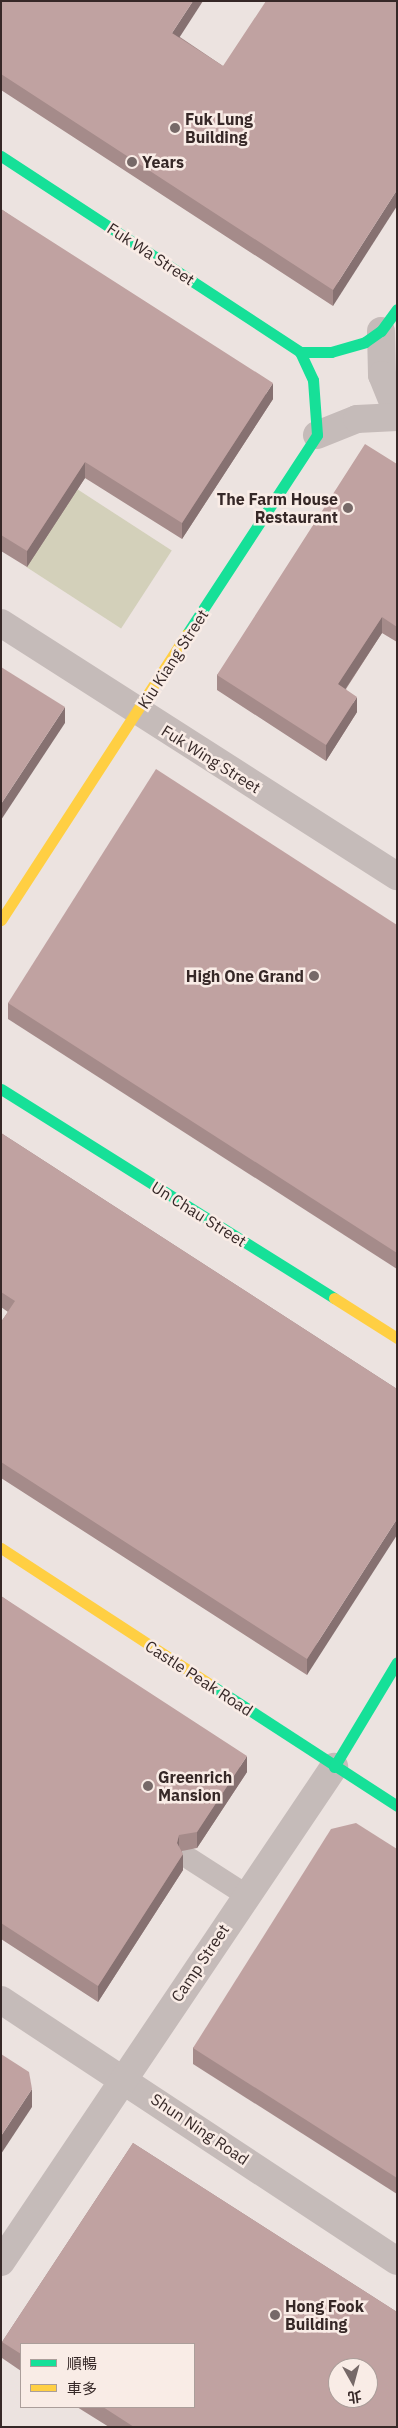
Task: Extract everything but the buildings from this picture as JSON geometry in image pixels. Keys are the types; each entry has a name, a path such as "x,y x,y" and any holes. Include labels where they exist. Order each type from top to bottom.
{"street":[{"name":"Fuk Wa Street","path":"1,156 300,352"},
{"path":"397,309 381,331 344,349 300,352 315,390 317,435 357,419 397,417"},
{"path":"381,331 382,375 397,412"},
{"name":"Kiu Kiang Street","path":"1,920 138,713 317,435"},
{"name":"Fuk Wing Street","path":"1,623 138,713 397,876"},
{"name":"Un Chau Street","path":"1,1089 397,1338"},
{"name":"Castle Peak Road","path":"1,1548 334,1767 397,1806"},
{"name":"Camp Street","path":"1,2262 123,2077 334,1767 397,1662"},
{"name":"Shun Ning Road","path":"1,2000 123,2077 397,2261"}],"lane":[{"path":"190,1859 246,1895"}],"shaded area":[{"path":"77,489 172,551 121,629 26,567"}],"traffic: fast":[{"path":"1,156 300,352 313,380 317,435 187,634"},
{"path":"300,352 331,352 365,342 381,331 397,309"},
{"path":"1,1089 334,1298"},
{"path":"334,1767 397,1662"},
{"path":"211,1685 397,1806"}],"traffic: slow":[{"path":"1,920 187,634"},
{"path":"334,1298 397,1338"},
{"path":"1,1548 211,1685"}],"place":[{"name":"Fuk Lung Building","path":"175,128"},
{"name":"Years","path":"132,162"},
{"name":"The Farm House Restaurant","path":"348,508"},
{"name":"High One Grand","path":"314,976"},
{"name":"Greenrich Mansion","path":"148,1786"},
{"name":"Hong Fook Building","path":"275,2315"}]}
